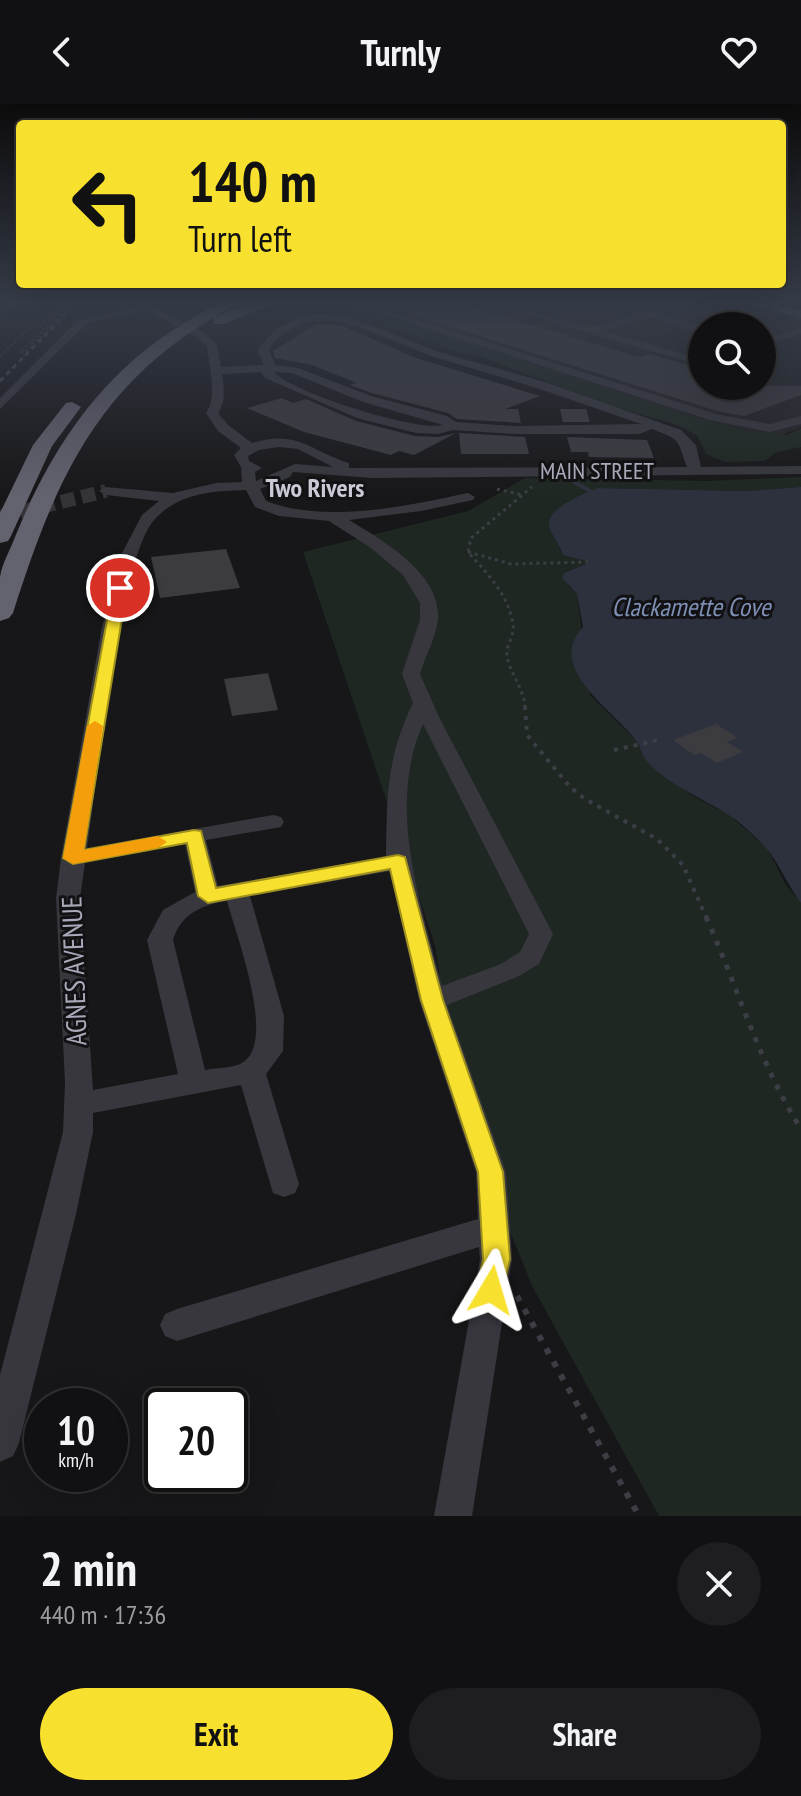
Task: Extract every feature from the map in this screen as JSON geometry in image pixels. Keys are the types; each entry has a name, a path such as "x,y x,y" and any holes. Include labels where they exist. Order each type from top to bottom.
{"highway":[{"path":"0,536 43,445 85,392 124,365"},
{"path":"0,613 52,479 88,416 123,376 146,365"}],"street":[{"path":"0,405 40,365"},
{"path":"216,365 216,408 212,413 215,420 250,448 241,455 243,463 248,466 249,481 260,504 268,509 284,513 329,514 413,509 468,497"},
{"path":"473,365 538,384 684,438 696,472"},
{"path":"543,365 714,417 770,428 801,420"},
{"path":"216,371 271,368"},
{"path":"271,368 266,373 290,387 371,418 429,432 453,426 514,430 639,430 652,424"},
{"name":"MAIN STREET","path":"216,408 243,430 303,446 339,465 393,472"},
{"name":"MAIN STREET","path":"250,448 284,443"},
{"path":"291,469 311,461 313,453"},
{"name":"MAIN STREET","path":"248,466 350,473 801,470"},
{"name":"AGNES AVENUE","path":"0,1443 60,1214 78,1132 68,912 73,858 111,627 128,557 147,518 175,498 216,487 253,487 278,478 291,469"},
{"path":"106,491 175,498"},
{"path":"329,514 394,557 424,594 430,617 411,674 541,934 530,958 510,970 432,1000"},
{"path":"423,703 406,740 398,784 398,862 432,1000 491,1172 495,1244 453,1516"},
{"path":"73,858 273,822"},
{"path":"194,835 208,896"},
{"path":"194,1083 160,940 167,919 183,906 208,896 398,862"},
{"path":"79,1104 251,1072 269,1051 271,1016 236,891"},
{"path":"251,1072 284,1184"},
{"path":"177,1325 495,1244"}],"path":[{"path":"468,552 471,538 532,487 541,471"},
{"path":"468,552 511,564 590,562"},
{"path":"468,552 498,585 511,617 514,628 507,655 524,693 527,735 570,787 585,799 657,839 683,865 725,960 761,1056 777,1091 801,1129"},
{"path":"614,750 659,740"},
{"path":"495,1244 639,1516"}],"shaded area":[{"path":"503,365 534,365 744,430 787,435 801,428 801,447 777,452 764,461 725,462 706,454 697,435 674,424 611,406"},
{"path":"520,365 688,365 688,400 776,400 776,365 801,365 801,427 759,444"},
{"path":"801,477 801,487 746,491 598,488 549,526 563,555 590,562 564,573 568,586 577,594 590,695 638,742 644,758 691,795 729,815 767,848 786,885 801,903 801,1516 659,1516 532,1286 435,1046 443,999 435,945 303,552 468,511 525,478 708,481"}],"water":[{"name":"Clackamette Cove","path":"801,487 801,903 760,842 732,817 653,768 628,730 601,704 577,674 572,659 573,643 583,627 577,594 562,578 564,573 590,562 563,555 549,526 550,519 560,507 598,488 746,491"}],"building":[{"path":"312,365 438,365 540,396 505,409 518,409 521,423 457,419 448,413 350,385 357,383"},
{"path":"571,365 688,365 688,400 776,400 776,386 801,386 801,395 744,416 717,411"},
{"path":"282,398 293,403 306,399 356,421 415,436 438,437 456,433 414,455 399,451 391,455 304,432 247,408"},
{"path":"560,409 586,409 590,422 563,422"},
{"path":"459,433 525,437 529,454 461,454"},
{"path":"567,437 647,440 654,458 589,457 588,452 571,452"},
{"path":"226,549 240,588 160,598 151,557"},
{"path":"268,673 278,710 232,716 224,679"},
{"path":"716,724 738,738 727,742 743,752 717,763 701,753 694,755 673,740"}],"waterway":[{"path":"574,482 590,491"}],"tunnel":[{"path":"0,517 106,491"}],"railway":[{"path":"0,381 16,365"}],"slow traffic":[{"path":"95,726 73,858 158,842"}],"district":[{"name":"Two Rivers","path":"315,488"}],"route":[{"path":"120,588 73,858 194,835 208,896 398,862 414,937 432,1000 491,1172 496,1259 491,1290"}]}
